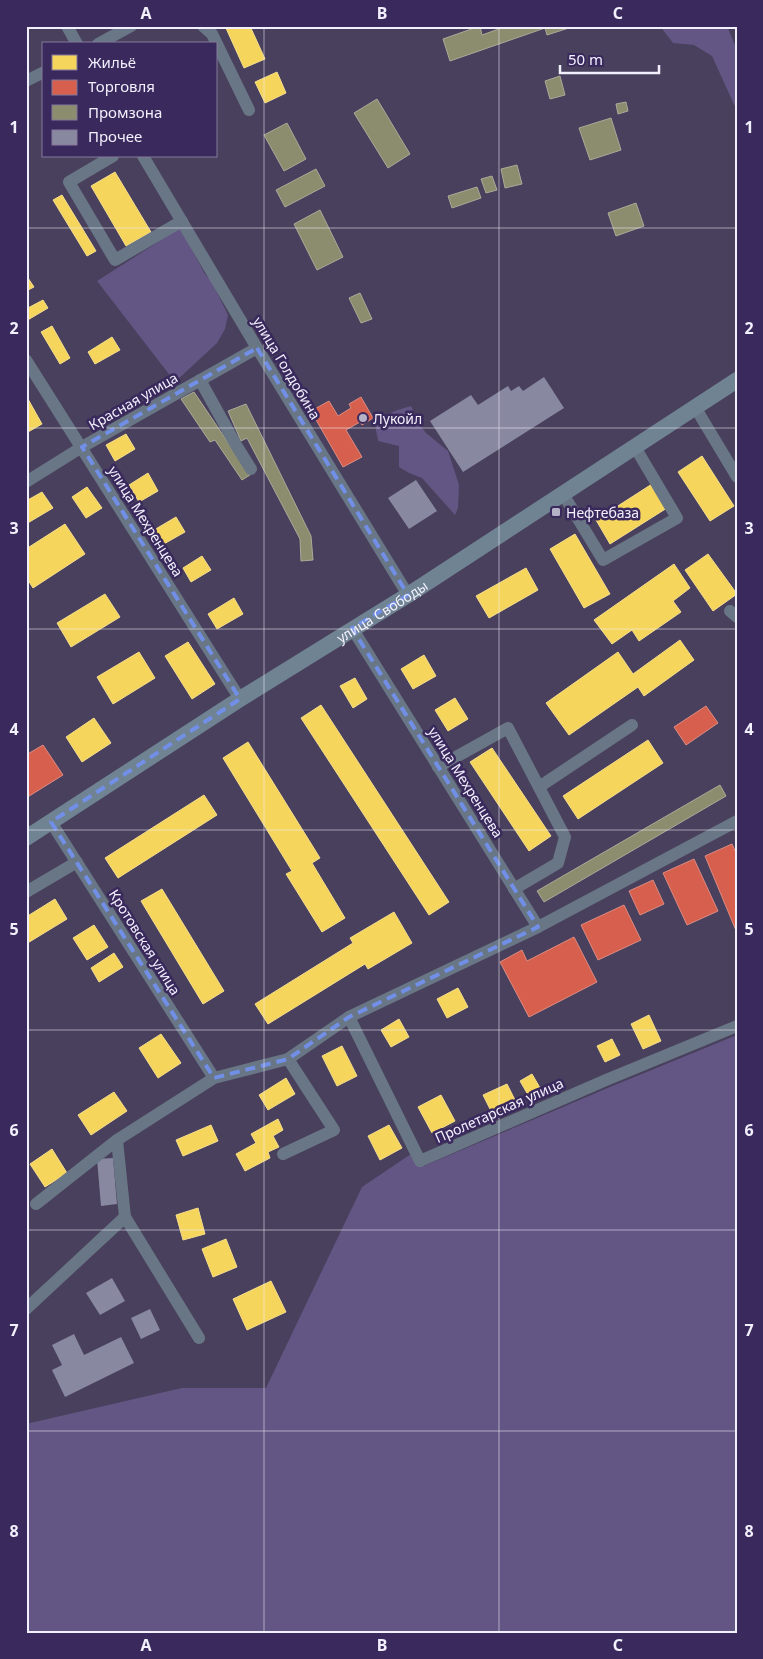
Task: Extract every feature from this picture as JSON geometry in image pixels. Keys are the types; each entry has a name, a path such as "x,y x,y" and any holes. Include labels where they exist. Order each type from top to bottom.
{"main road":[{"name":"улица Свободы","path":"26,838 240,699 408,595 737,380"}],"street":[{"path":"67,26 76,42"},
{"path":"102,42 131,26"},
{"path":"203,26 212,34 216,42"},
{"path":"218,46 249,110"},
{"path":"26,81 42,73"},
{"path":"110,158 69,182 114,260 182,221"},
{"name":"улица Голдобина","path":"144,158 256,348 408,595"},
{"name":"Красная улица","path":"26,482 82,447 256,348"},
{"name":"улица Мехренцева","path":"26,360 240,699"},
{"path":"200,380 236,446 251,469"},
{"path":"695,407 737,476"},
{"path":"563,494 603,560 677,518 635,446"},
{"name":"улица Мехренцева","path":"352,628 538,927"},
{"path":"539,786 632,725"},
{"path":"438,767 508,728 565,837 558,863 514,888"},
{"path":"36,1204 117,1140 214,1078 288,1059 349,1017 538,927 737,821"},
{"name":"Кротовская улица","path":"51,822 214,1078"},
{"path":"26,892 77,862"},
{"name":"Пролетарская улица","path":"349,1017 420,1161 737,1026"},
{"path":"283,1154 334,1130 288,1059"},
{"path":"117,1140 125,1218 199,1338"},
{"path":"26,1309 125,1218"}],"highlighted area":[{"path":"257,348 408,595 352,628 538,927 349,1017 288,1059 214,1078 51,822 240,699 82,447"}],"shaded area":[{"path":"662,26 727,26 737,50 737,111 712,56 694,45 673,43"},
{"path":"180,228 205,274 211,280 228,315 225,329 217,343 175,382 97,281"},
{"path":"411,406 419,424 426,433 448,451 459,485 458,508 455,515 422,478 399,467 399,446 378,441 376,429 380,420 389,413"},
{"path":"737,1035 737,1633 26,1633 26,1424 182,1388 266,1388 362,1187 411,1154 424,1166"}],"building: Жильё":[{"path":"225,26 250,26 265,59 244,68"},
{"path":"277,72 286,93 265,103 255,82"},
{"path":"115,172 151,232 126,246 91,186"},
{"path":"62,195 96,251 87,256 53,200"},
{"path":"26,275 34,287 26,291"},
{"path":"43,300 48,308 26,321 26,309"},
{"path":"52,326 70,358 60,364 41,332"},
{"path":"112,337 120,350 95,364 88,352"},
{"path":"28,399 42,424 28,432 26,429 26,400"},
{"path":"126,434 135,449 115,461 106,445"},
{"path":"702,456 734,506 710,521 678,472"},
{"path":"148,473 158,491 139,502 129,485"},
{"path":"652,484 667,508 610,544 596,520"},
{"path":"87,487 102,508 86,518 72,497"},
{"path":"42,492 53,508 26,524 26,501"},
{"path":"176,517 185,532 162,545 154,530"},
{"path":"65,524 85,554 33,588 26,577 26,549"},
{"path":"575,534 610,594 584,608 550,549"},
{"path":"708,554 737,594 713,611 685,570"},
{"path":"202,556 211,570 191,582 183,568"},
{"path":"674,564 690,588 673,601 681,612 639,641 632,630 612,644 594,620"},
{"path":"526,568 538,590 489,618 476,596"},
{"path":"105,594 120,617 71,647 57,623"},
{"path":"234,598 243,614 217,629 208,614"},
{"path":"680,640 694,660 644,696 638,687 569,735 546,703 618,652 633,674"},
{"path":"188,642 215,684 192,699 165,656"},
{"path":"139,652 155,678 113,704 97,677"},
{"path":"424,655 436,676 413,689 401,669"},
{"path":"355,678 367,699 353,708 340,686"},
{"path":"455,698 468,719 448,731 435,710"},
{"path":"321,705 449,902 429,915 301,718"},
{"path":"94,718 111,743 82,762 66,737"},
{"path":"648,740 663,763 578,819 563,796"},
{"path":"248,742 320,858 312,863 345,918 322,932 286,874 292,871 223,758"},
{"path":"492,748 551,836 529,851 470,762"},
{"path":"204,795 217,815 118,878 105,858"},
{"path":"162,889 224,991 203,1004 141,901"},
{"path":"55,899 67,919 26,944 26,917"},
{"path":"394,912 412,943 368,969 365,964 268,1024 255,1004 353,943 350,938"},
{"path":"94,925 108,947 87,960 73,938"},
{"path":"114,953 123,967 99,982 91,968"},
{"path":"458,988 468,1007 447,1018 437,999"},
{"path":"649,1015 661,1041 643,1049 631,1024"},
{"path":"399,1019 409,1037 391,1047 381,1030"},
{"path":"161,1034 181,1063 158,1078 139,1048"},
{"path":"612,1039 620,1055 605,1062 597,1046"},
{"path":"342,1046 357,1076 337,1086 322,1056"},
{"path":"532,1074 543,1093 531,1100 520,1081"},
{"path":"286,1078 295,1094 268,1110 259,1095"},
{"path":"507,1084 518,1106 494,1117 483,1095"},
{"path":"114,1092 127,1111 91,1135 78,1115"},
{"path":"441,1095 455,1121 432,1133 418,1107"},
{"path":"278,1119 283,1130 273,1136 279,1147 268,1152 270,1158 245,1171 236,1154 256,1143 251,1134"},
{"path":"211,1125 218,1141 183,1156 176,1140"},
{"path":"389,1125 402,1148 380,1160 368,1136"},
{"path":"52,1149 67,1173 45,1187 30,1164"},
{"path":"198,1208 205,1234 183,1240 176,1215"},
{"path":"226,1239 237,1267 213,1277 202,1249"},
{"path":"271,1281 286,1312 247,1330 233,1299"}],"building: Торговля":[{"path":"361,397 373,418 362,425 360,422 346,430 362,457 343,467 311,411 329,401 338,416 351,408 349,404"},
{"path":"706,706 718,723 686,745 674,727"},
{"path":"43,745 63,775 26,798 26,755"},
{"path":"732,844 737,855 737,933 705,856"},
{"path":"694,859 718,911 687,925 663,873"},
{"path":"653,880 664,904 640,915 629,891"},
{"path":"624,905 641,940 598,960 581,925"},
{"path":"574,937 597,982 529,1017 500,962 522,950 527,961"}],"building: Промзона":[{"path":"480,26 482,35 507,26 572,27 547,35 545,28 450,61 443,39"},
{"path":"560,76 565,95 550,99 545,81"},
{"path":"377,99 410,154 388,168 354,113"},
{"path":"626,102 628,111 618,114 616,104"},
{"path":"611,118 621,150 590,160 579,128"},
{"path":"287,123 306,159 284,171 264,135"},
{"path":"517,165 522,184 505,188 501,169"},
{"path":"316,169 325,186 285,207 276,190"},
{"path":"492,176 497,190 486,193 481,179"},
{"path":"477,187 481,198 452,208 448,196"},
{"path":"636,203 644,226 616,236 608,213"},
{"path":"320,210 343,257 317,270 294,224"},
{"path":"360,293 372,319 361,323 349,298"},
{"path":"194,392 250,475 242,480 215,440 210,442 181,399"},
{"path":"246,404 311,536 313,560 301,561 300,539 247,438 241,441 228,411"},
{"path":"720,785 726,796 544,902 537,891"}],"building: Прочее":[{"path":"544,377 564,408 463,472 430,421 471,395 478,405 508,386 511,391 519,386 523,391"},
{"path":"416,480 437,511 409,529 388,498"},
{"path":"113,1158 117,1204 101,1206 97,1159"},
{"path":"112,1278 125,1301 100,1315 86,1293"},
{"path":"150,1309 160,1330 141,1339 131,1318"},
{"path":"74,1334 84,1355 121,1337 134,1363 65,1397 52,1370 62,1365 52,1345"}],"place":[{"name":"Лукойл","path":"363,418"},
{"name":"Нефтебаза","path":"556,512"}]}
